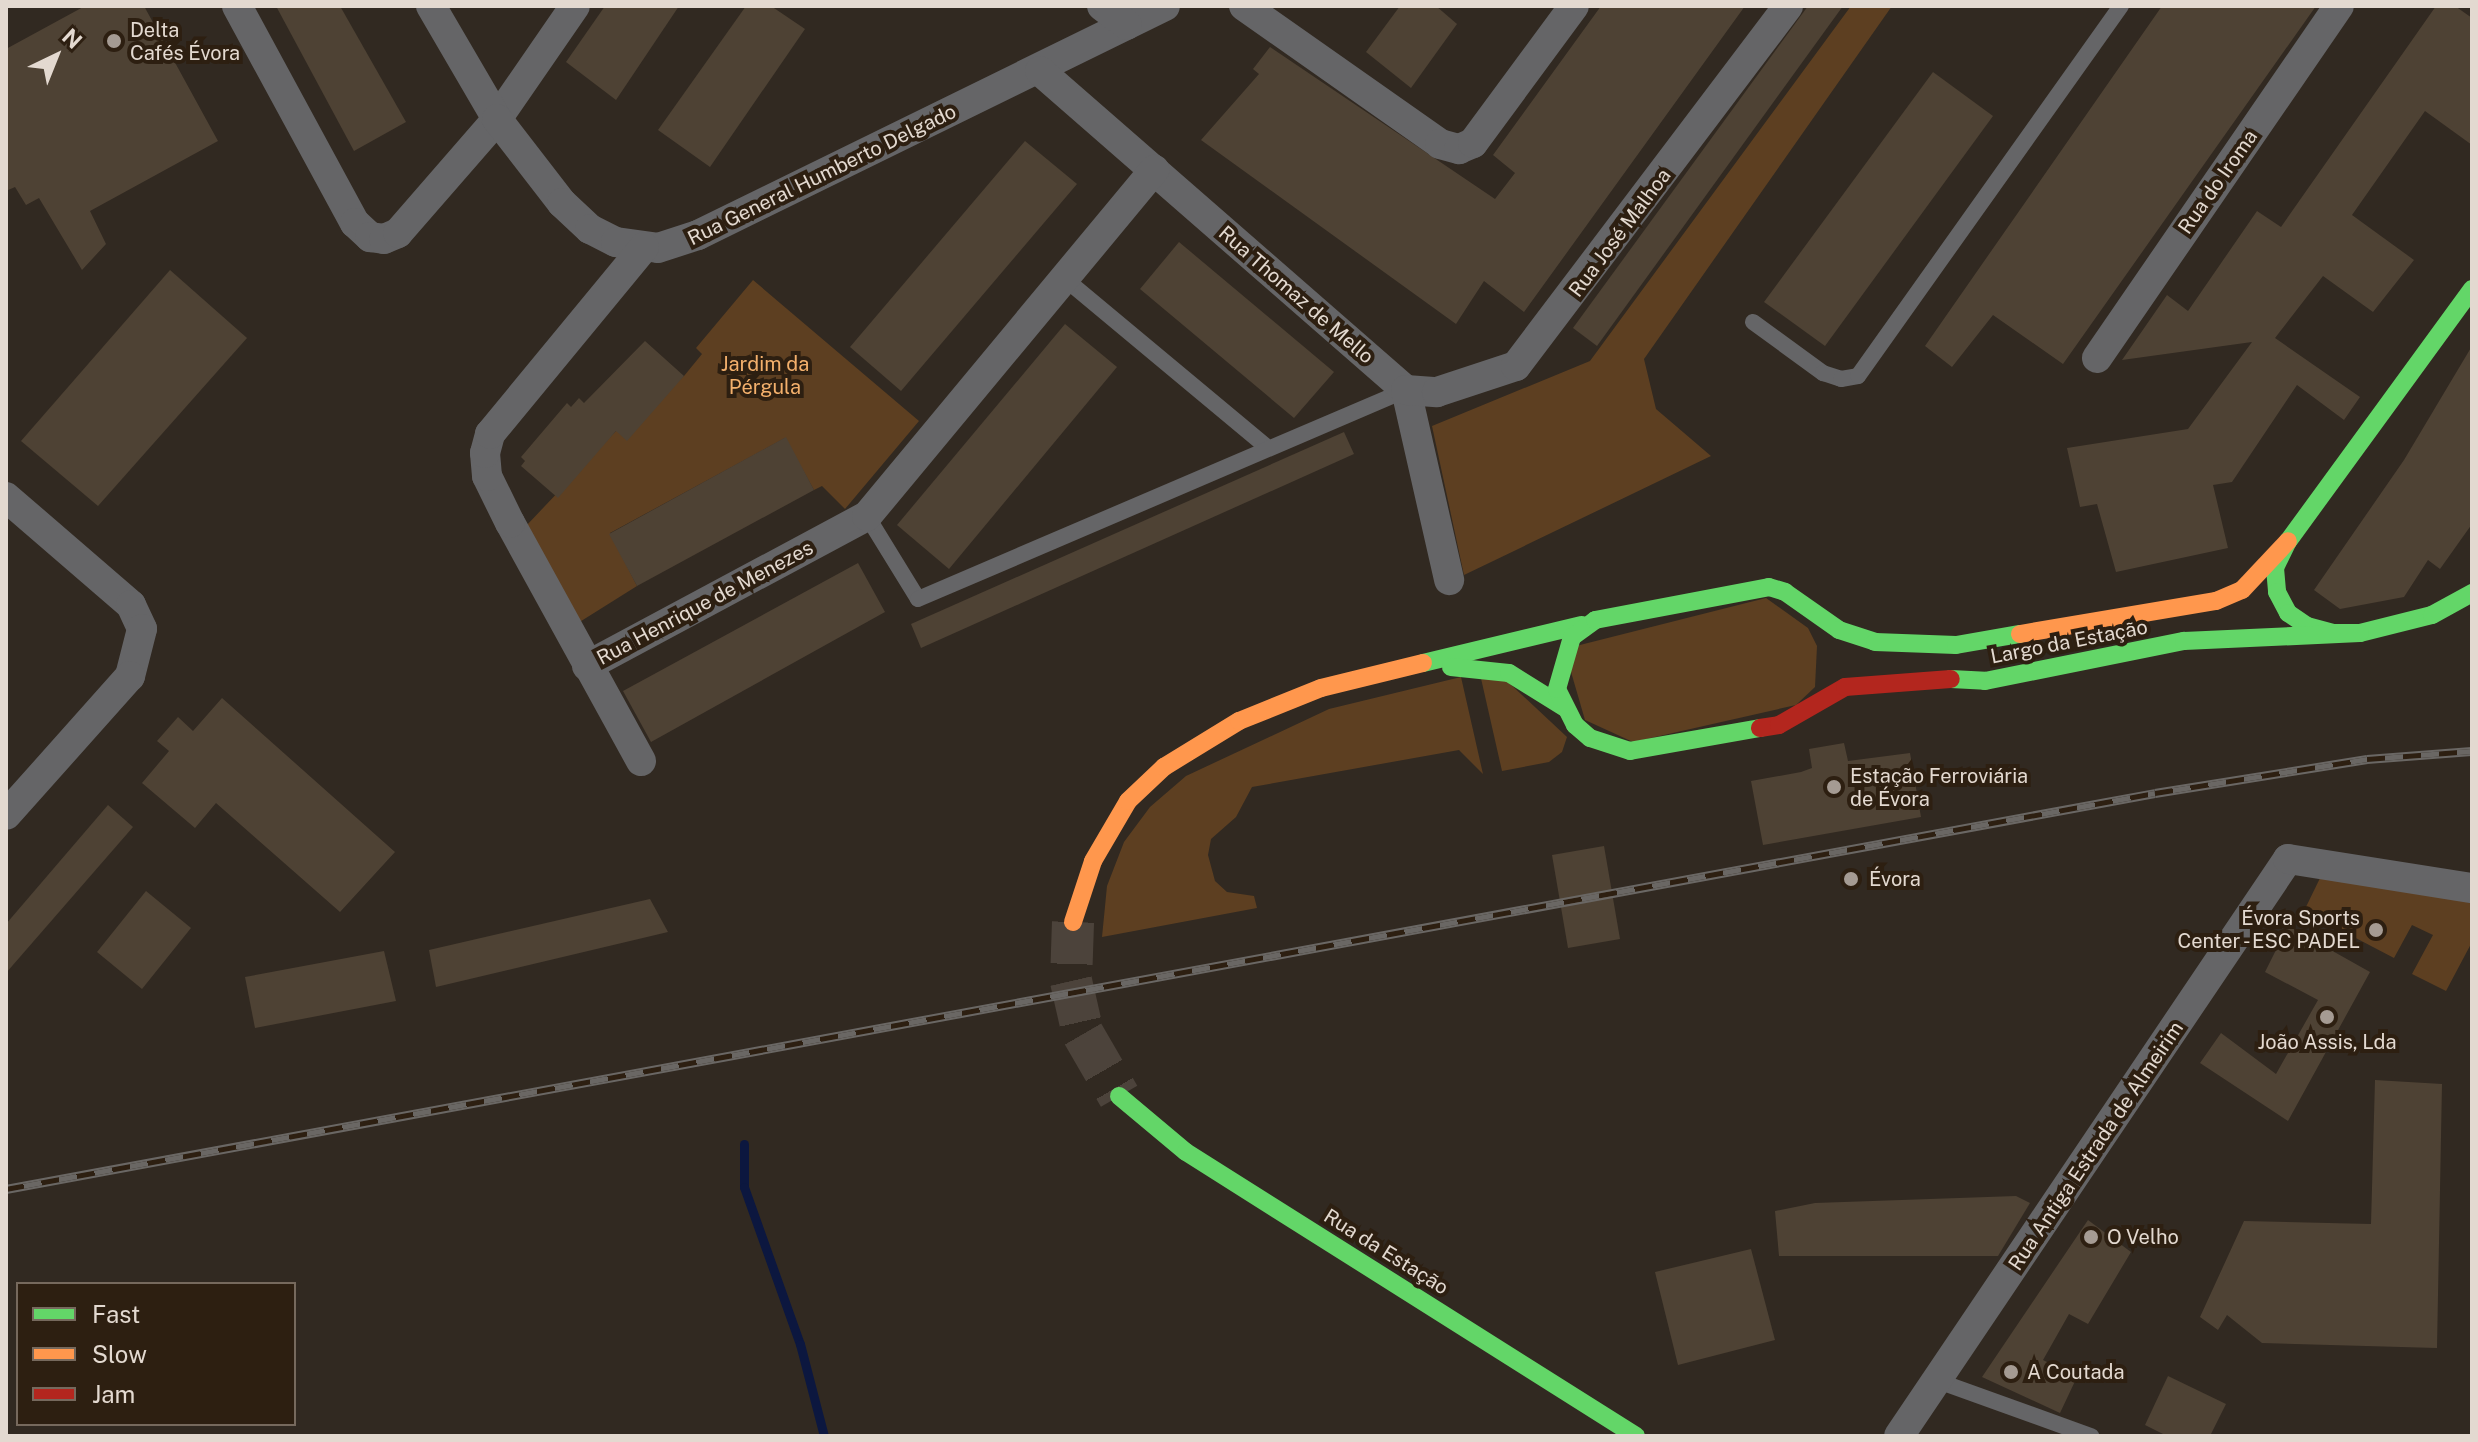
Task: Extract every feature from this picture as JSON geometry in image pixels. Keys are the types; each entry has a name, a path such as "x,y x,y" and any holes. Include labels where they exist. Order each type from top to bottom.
{"street":[{"path":"237,6 355,223 370,237 384,239 398,233 497,119 575,6"},
{"name":"Rua General Humberto Delgado","path":"431,6 497,119 562,203 590,229 616,242 644,247 673,246 1040,71 1165,6"},
{"path":"1102,6 1127,25"},
{"path":"1244,6 1440,144 1459,149 1473,143 1574,6"},
{"name":"Rua José Malhoa","path":"1406,390 1437,392 1516,366 1788,6"},
{"name":"Rua do Iroma","path":"2097,358 2339,6"},
{"name":"Rua Thomaz de Mello","path":"1040,71 1406,390"},
{"name":"Rua Henrique de Menezes","path":"644,247 490,434 485,453 487,476 587,666 867,516 1154,170"},
{"path":"2472,289 2288,541 2275,568 2277,592 2288,613 2307,626 2360,633 2448,611 2472,593"},
{"path":"1406,390 1449,580"},
{"path":"6,497 131,605 142,629 130,676 6,815"},
{"name":"Largo da Estação","path":"1581,625 1769,587 1804,605 1839,630 1875,642 1956,645 2022,637 2216,601 2242,590 2288,541"},
{"path":"1804,605 1827,646"},
{"path":"1073,922 1080,892 1107,832 1128,801 1164,767 1239,721 1308,694 1581,625"},
{"path":"1565,708 1557,678 1581,625"},
{"name":"Largo da Estação","path":"1565,708 1590,738 1630,751 1779,725 1845,687 1873,681 1924,677 1985,681 2184,641 2360,633"},
{"path":"587,666 641,761"},
{"path":"1418,667 1488,667 1509,673 1565,708"},
{"name":"Largo da Estação","path":"1795,718 1824,689 1829,673"},
{"name":"Rua Antiga Estrada de Almeirim","path":"1901,1435 2288,859 2472,888"},
{"name":"Rua da Estação","path":"1119,1096 1186,1152 1636,1436"}],"lane":[{"path":"1753,322 1823,373 1841,379 1858,376 2121,6"},
{"path":"1064,278 1267,447"},
{"path":"867,516 918,599 1406,390"},
{"path":"1938,1381 2091,1436"}],"green space":[{"path":"1851,6 1892,6 1644,359 1656,409 1711,456 1464,575 1432,426 1590,361"},
{"name":"Jardim da Pérgula","path":"753,280 919,421 845,509 822,486 814,490 785,438 610,533 637,586 578,623 526,526 616,431 684,376 702,354 696,348"},
{"path":"1766,598 1808,628 1817,646 1815,687 1796,705 1633,742 1585,720 1569,665 1576,646"},
{"path":"1480,674 1507,681 1567,737 1562,752 1549,762 1502,771"},
{"path":"1461,677 1483,774 1459,750 1252,787 1236,817 1211,839 1208,855 1215,881 1227,892 1254,896 1257,908 1102,937 1107,886 1124,842 1150,807 1186,776 1329,709"},
{"name":"Évora Sports Center - ESC PADEL","path":"2322,874 2472,903 2472,942 2446,991 2412,974 2433,935 2412,925 2394,958 2304,911"}],"building":[{"path":"85,6 144,6 218,141 90,211 106,244 82,270 39,198 26,205 15,187 6,191 6,49"},
{"path":"276,6 340,6 406,122 354,151"},
{"path":"605,6 679,6 616,100 566,62"},
{"path":"746,6 771,6 805,29 710,167 658,130"},
{"path":"1400,6 1436,6 1457,24 1411,88 1366,52"},
{"path":"1601,6 1745,6 1524,312 1484,281 1456,324 1201,140 1259,74 1253,69 1270,47 1495,199 1515,173 1493,155"},
{"path":"1808,6 1843,6 1597,346 1573,328"},
{"path":"2162,6 2316,6 2063,364 1993,315 1952,367 1925,346"},
{"path":"2436,6 2455,6 2472,18 2472,145 2425,111 2352,215 2414,260 2373,312 2323,276 2275,338 2360,397 2344,420 2297,385 2232,482 2213,485 2228,548 2116,572 2097,504 2080,507 2067,448 2188,429 2252,342 2122,360 2167,295 2188,311 2257,211 2281,227"},
{"path":"1933,72 1993,116 1825,346 1764,302"},
{"path":"1025,141 1077,184 901,391 850,347"},
{"path":"1179,242 1334,372 1294,418 1140,289"},
{"path":"170,270 247,338 98,506 21,441"},
{"path":"1065,324 1117,367 949,569 897,525"},
{"path":"645,341 684,376 627,441 616,431 558,498 521,466 525,461 521,457 567,403 571,407 579,398 584,403"},
{"path":"2472,346 2472,524 2440,569 2428,560 2404,597 2340,609 2314,590 2404,460"},
{"path":"1344,432 1354,454 921,648 911,624"},
{"path":"786,437 814,490 637,586 609,534"},
{"path":"858,563 885,612 651,742 623,691"},
{"path":"222,698 395,852 340,912 216,803 195,828 142,783 169,751 157,741 178,717 193,731"},
{"name":"Estação Ferroviária de Évora","path":"1844,743 1848,761 1910,753 1921,817 1763,845 1751,781 1812,768 1809,749"},
{"path":"108,805 133,827 6,973 6,924"},
{"path":"1604,846 1620,939 1568,948 1552,855"},
{"path":"146,891 191,928 142,989 97,952"},
{"path":"650,899 668,932 436,987 429,950"},
{"name":"João Assis, Lda","path":"2288,926 2370,972 2288,1121 2200,1063 2221,1033 2276,1074 2318,1000 2265,972"},
{"path":"384,951 396,1001 255,1028 245,977"},
{"path":"2375,1080 2442,1084 2437,1348 2262,1343 2227,1315 2218,1330 2200,1317 2244,1221 2371,1224"},
{"path":"2016,1196 2030,1203 1998,1256 1779,1256 1775,1211 1815,1203"},
{"path":"2088,1220 2131,1252 2088,1324 2069,1314 2043,1360 2077,1377 2060,1413 1982,1377"},
{"path":"1751,1249 1775,1340 1678,1365 1655,1272"},
{"path":"2168,1376 2226,1404 2210,1436 2167,1436 2145,1425"}],"waterway":[{"path":"744,1144 744,1187 800,1344 824,1436"}],"tunnel":[{"path":"1073,922 1071,981 1083,1034 1119,1096"}],"railway":[{"path":"6,1189 2155,793 2367,759 2472,751"}],"traffic: fast":[{"path":"2472,289 2288,541 2275,568 2277,592 2288,613 2307,626 2334,633 2360,633 2432,615 2472,593"},
{"path":"1760,728 1630,751 1590,738 1575,725 1557,689 1572,637 1595,620 1769,587 1785,592 1839,630 1875,642 1956,645 2020,634"},
{"path":"1423,663 1581,625"},
{"path":"1951,679 1985,681 2184,641 2360,633"},
{"path":"1451,667 1509,673 1565,708"},
{"path":"1119,1096 1186,1152 1636,1436"}],"traffic: slow":[{"path":"2020,634 2216,601 2242,590 2288,541"},
{"path":"1073,922 1093,861 1128,801 1164,767 1239,721 1321,688 1423,663"}],"traffic: jam":[{"path":"1760,728 1779,725 1845,687 1951,679"}],"place":[{"name":"Delta Cafés Évora","path":"114,41"},
{"name":"Estação Ferroviária de Évora","path":"1834,787"},
{"name":"Évora","path":"1851,879"},
{"name":"Évora Sports Center - ESC PADEL","path":"2376,930"},
{"name":"João Assis, Lda","path":"2327,1017"},
{"name":"O Velho","path":"2091,1237"},
{"name":"A Coutada","path":"2011,1372"}]}
